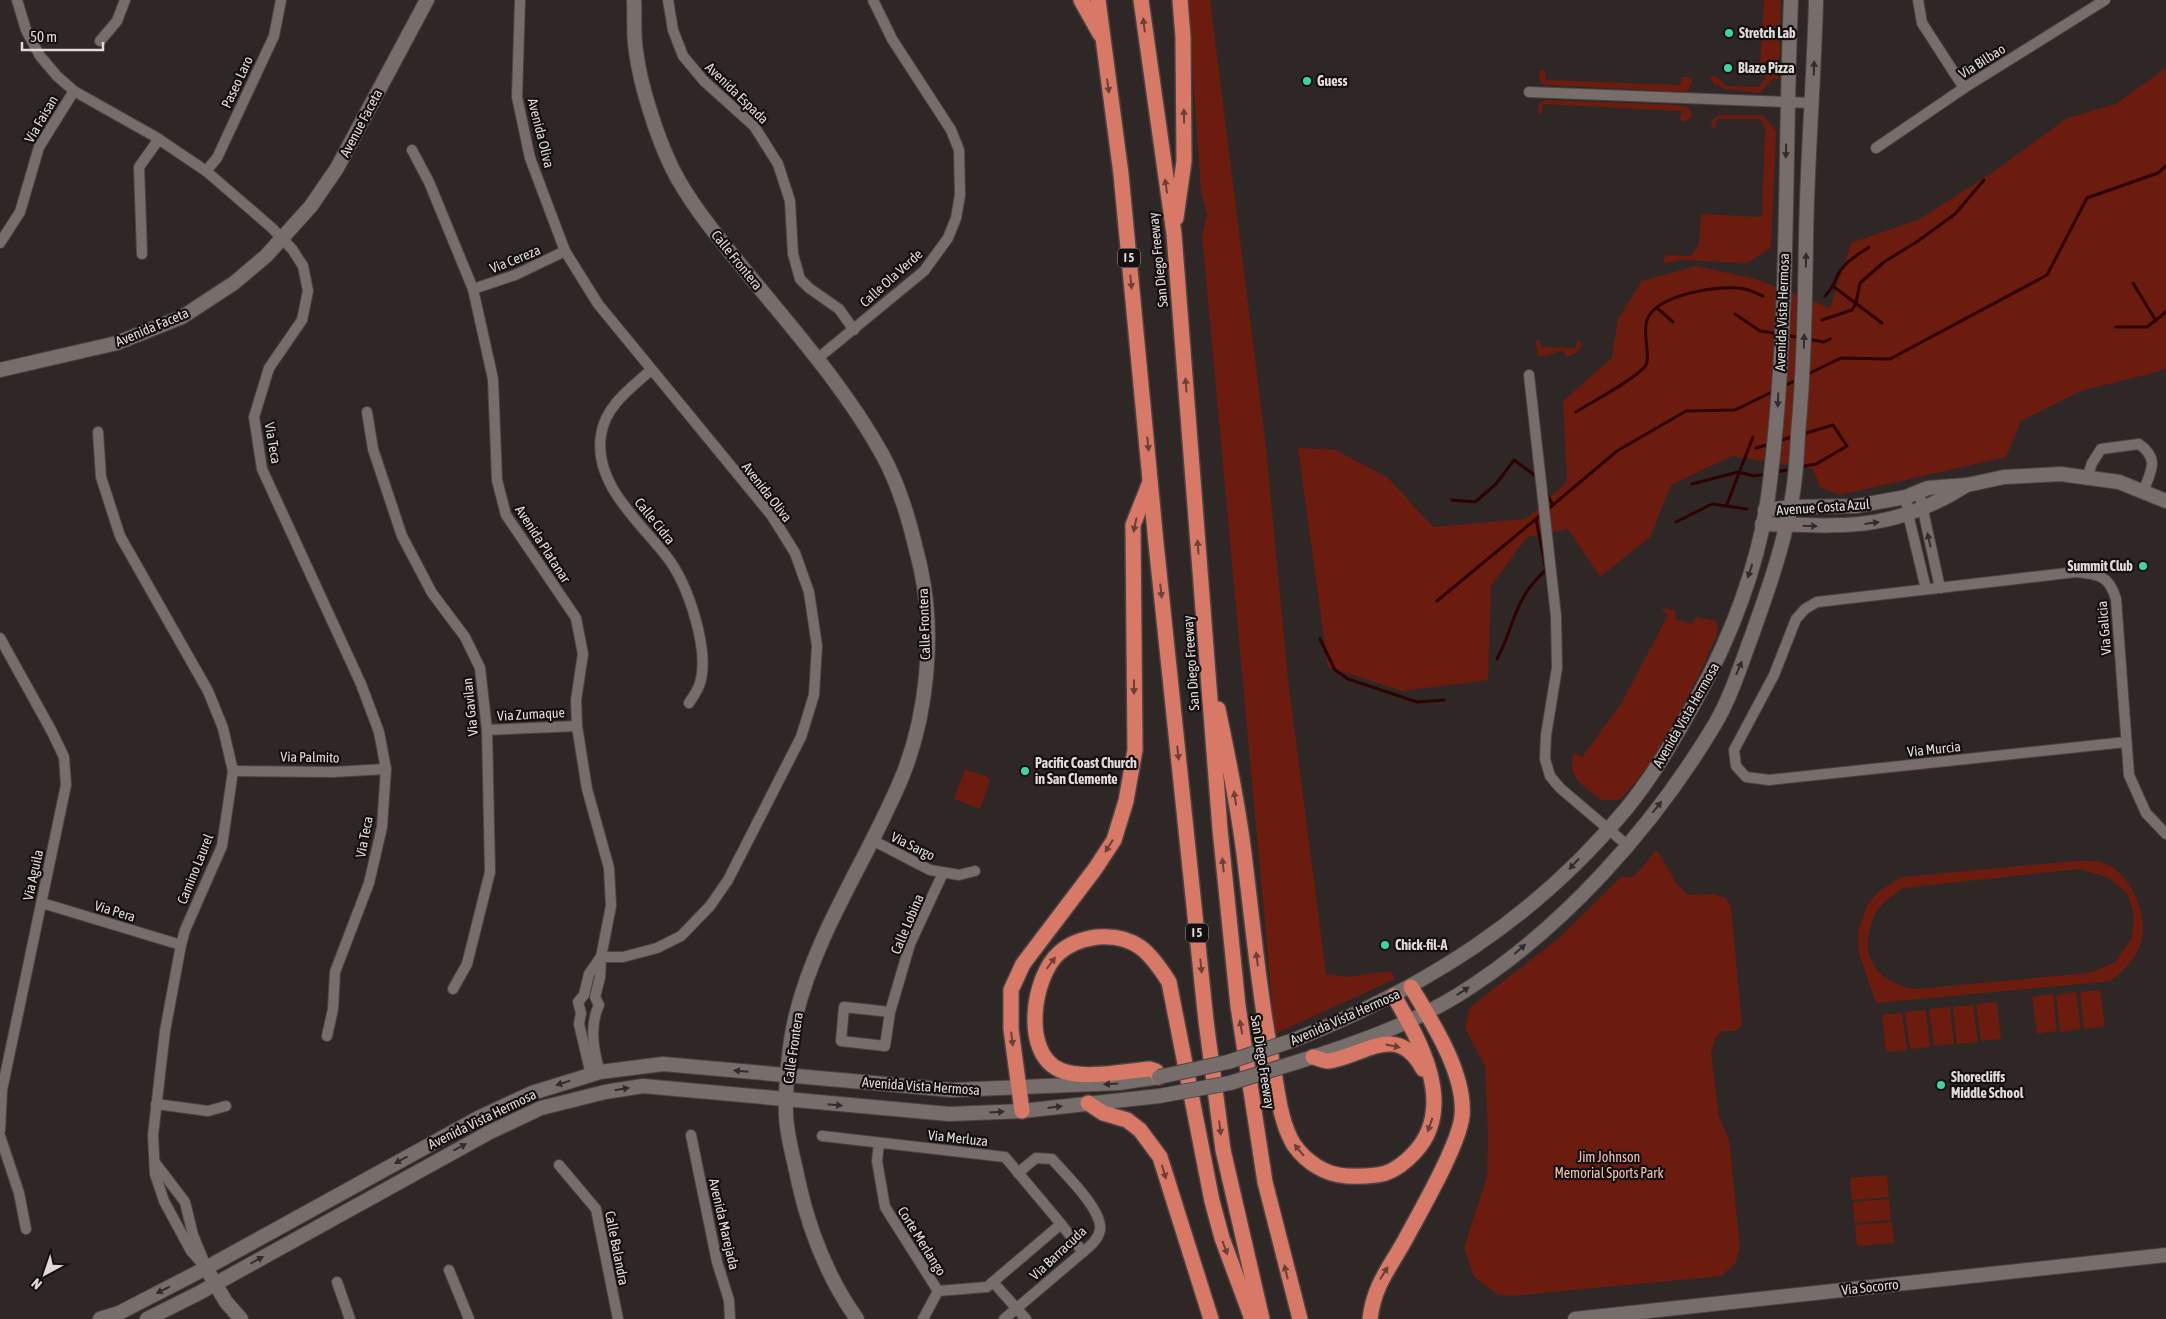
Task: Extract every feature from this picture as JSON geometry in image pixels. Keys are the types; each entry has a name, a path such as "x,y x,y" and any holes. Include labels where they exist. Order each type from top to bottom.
{"highway":[{"path":"1080,0 1102,38"},
{"name":"San Diego Freeway","path":"1098,0 1120,174 1206,1021 1222,1140 1262,1319"},
{"name":"San Diego Freeway","path":"1141,0 1174,234 1220,829 1238,1006 1265,1182 1300,1319"},
{"path":"1174,234 1184,161 1183,37 1180,0"},
{"path":"1022,1111 1010,1029 1011,990 1023,964 1095,869 1114,840 1126,801 1135,750 1133,525 1151,479"},
{"path":"1206,648 1231,771 1246,867 1265,1026 1281,1111 1294,1144 1310,1163 1334,1175 1373,1177 1401,1167 1425,1141 1435,1111 1432,1078 1408,1020 1394,996"},
{"path":"1159,1077 1156,1071 1150,1070 1076,1074 1061,1071 1049,1064 1040,1052 1037,1040 1036,1008 1040,982 1047,966 1072,943 1086,938 1106,936 1125,938 1153,957 1169,982 1212,1201 1222,1238 1252,1319"},
{"path":"1370,1319 1372,1299 1380,1281 1404,1242 1452,1146 1462,1116 1459,1092 1450,1056 1410,987"},
{"path":"1313,1057 1328,1061 1377,1044 1394,1044 1410,1052 1432,1078"},
{"path":"1088,1103 1103,1114 1126,1120 1140,1130 1160,1157 1211,1319"}],"main road":[{"name":"Avenue Faceta","path":"282,239 311,206 337,168 427,0"},
{"name":"Calle Frontera","path":"634,0 636,51 651,114 672,169 714,233 817,359 854,409 884,456 904,504 922,576 928,646 924,693 914,741 902,776 872,840 838,905 808,976 796,1017 789,1075 786,1119 806,1215 839,1294 857,1319"},
{"name":"Avenida Vista Hermosa","path":"100,1319 119,1313 206,1268 480,1117 532,1093 595,1074 663,1064 952,1090 1018,1089 1120,1083 1159,1077 1228,1062 1294,1040 1348,1019 1394,996 1483,943 1556,884 1628,807 1670,747 1719,659 1754,559 1768,496 1778,420 1791,0"},
{"name":"Avenida Vista Hermosa","path":"147,1319 215,1284 451,1152 541,1108 605,1092 643,1086 787,1101 949,1114 1022,1111 1159,1096 1230,1083 1369,1037 1456,996 1510,958 1564,912 1627,845 1672,788 1716,722 1742,663 1770,585 1792,501 1803,384 1816,0"},
{"name":"Avenida Faceta","path":"0,370 117,343 182,317 234,283 266,256 282,239"},
{"name":"Avenue Costa Azul","path":"1764,517 1792,501 1856,506 1912,495 1928,488 1967,485 2004,477 2061,474 2119,482 2166,501"},
{"name":"Avenue Costa Azul","path":"1764,517 1786,524 1847,526 1885,522 1937,504 1967,485"},
{"name":"Via Socorro","path":"1575,1319 2166,1255"},
{"path":"206,1268 215,1284 241,1319"}],"street":[{"name":"Via Teca","path":"17,0 26,30 40,56 74,91 158,139 206,172 282,239 303,266 308,292 302,320 269,368 254,417 262,470 361,684 379,732 386,769 382,827 369,883 335,972 333,1009 327,1036"},
{"path":"100,41 113,26 125,0"},
{"name":"Paseo Laro","path":"206,172 217,158 274,36 281,0"},
{"name":"Avenida Oliva","path":"520,0 518,97 530,158 565,251 598,304 772,516 795,553 809,592 817,646 814,694 801,737 728,880 710,906 681,936 657,948 623,957 600,957"},
{"name":"Avenida Espada","path":"668,0 673,30 683,56 704,82 754,126 778,164 790,201 793,254 800,279 809,288 834,305 854,330"},
{"name":"Calle Ola Verde","path":"817,359 924,271 948,238 956,218 960,195 959,150 951,130 892,39 873,0"},
{"path":"1918,0 1922,23 1964,88"},
{"name":"Via Bilbao","path":"1876,148 1964,88 2105,0"},
{"name":"Via Faisan","path":"0,243 20,212 39,147 74,91"},
{"path":"1528,92 1812,103"},
{"path":"142,254 139,167 158,139"},
{"name":"Avenida Platanar","path":"412,150 429,182 473,289 493,379 497,480 506,515 576,618 583,654 576,700 577,726 587,789 609,868 611,906 600,957 600,977 595,997 599,1005 594,1013 595,1074"},
{"name":"Via Cereza","path":"473,289 515,275 565,251"},
{"name":"Calle Cidra","path":"651,370 615,402 600,434 601,465 614,492 669,560 692,605 703,649 700,683 689,703"},
{"path":"1529,375 1556,616 1557,668 1546,735 1545,758 1550,776 1560,788 1627,845"},
{"name":"Via Gavilan","path":"367,412 373,449 402,536 432,593 465,637 480,668 487,730 490,872 467,964 453,989"},
{"name":"Camino Laurel","path":"98,432 101,477 120,536 208,691 223,728 233,771 222,846 185,930 181,945 165,1032 153,1135 156,1164 155,1174 164,1200 191,1251 206,1268"},
{"path":"2087,478 2092,463 2101,449 2139,444 2149,451 2153,460 2143,492"},
{"path":"1912,495 1923,510 1940,588"},
{"path":"1912,495 1908,514 1926,589"},
{"name":"Via Galicia","path":"1746,777 1736,766 1734,750 1774,675 1796,619 1805,609 1817,602 2076,572 2104,578 2112,586 2116,599 2129,775 2146,814 2166,834"},
{"name":"Via Aguila","path":"0,638 64,757 66,785 2,1090 0,1130"},
{"name":"Via Zumaque","path":"487,730 577,726"},
{"name":"Via Murcia","path":"1746,777 1769,780 2126,742"},
{"name":"Via Palmito","path":"233,771 332,772 386,769"},
{"name":"Via Sargo","path":"872,840 930,870 943,873"},
{"path":"943,873 959,875 975,871"},
{"name":"Calle Lobina","path":"890,1012 844,1007 841,1041 885,1046 890,1012 910,944 943,873"},
{"name":"Via Pera","path":"42,903 181,945"},
{"name":"Avenida Platanar","path":"595,1074 580,1024 581,1013 578,1002 584,995 589,974 600,957"},
{"path":"584,995 595,997"},
{"path":"581,1013 594,1013"},
{"path":"156,1104 208,1111 226,1106"},
{"name":"Avenida Marejada","path":"691,1135 717,1262 729,1300 730,1319"},
{"path":"0,1136 19,1193 26,1229"},
{"name":"Via Merluza","path":"822,1136 1005,1157 1061,1224"},
{"name":"Corte Merlango","path":"879,1143 877,1161 885,1207 938,1291 987,1287 1061,1224"},
{"name":"Via Barracuda","path":"1004,1319 1095,1241 1100,1229 1094,1209 1052,1159 1036,1158 1018,1174"},
{"path":"156,1164 185,1202 193,1235 206,1268"},
{"name":"Calle Balandra","path":"559,1165 596,1210 618,1319"},
{"path":"164,1200 177,1192"},
{"path":"173,1218 187,1213"},
{"path":"1061,1224 1083,1252"},
{"path":"449,1270 469,1319"},
{"path":"336,1282 350,1319"},
{"path":"993,1282 1026,1319"},
{"path":"923,1319 938,1291"}],"green space":[{"path":"1188,0 1210,0 1266,447 1288,679 1326,974 1347,977 1391,971 1395,979 1275,1034 1202,235 1207,214 1201,192"},
{"path":"1764,0 1781,0 1779,79 1773,79 1760,93 1724,89 1717,84 1715,86 1709,76 1716,76 1727,86 1758,87 1766,78 1760,66"},
{"path":"2166,68 2166,368 2157,372 2080,391 2021,421 2006,457 1839,495 1820,487 1813,469 1732,456 1671,485 1650,537 1600,577 1568,529 1527,537 1491,586 1488,680 1402,691 1328,667 1298,448 1336,450 1388,478 1433,527 1526,519 1567,482 1563,401 1612,358 1618,319 1642,281 1696,266 1756,279 1830,308 1851,243 1920,219 1996,170 2067,118 2116,104"},
{"path":"1545,70 1546,80 1680,85 1682,77 1689,77 1693,80 1687,92 1545,85 1540,81 1539,71"},
{"path":"1545,100 1678,105 1689,107 1692,117 1684,122 1680,120 1682,111 1543,104 1542,114 1538,113 1539,104"},
{"path":"1719,115 1763,115 1776,131 1771,248 1747,263 1681,260 1663,264 1665,255 1691,256 1699,244 1701,214 1762,217 1765,128 1760,119 1717,119 1715,128 1711,127 1712,120"},
{"path":"1536,340 1540,340 1541,347 1576,348 1577,341 1580,341 1582,346 1576,353 1568,357 1563,351 1538,357"},
{"path":"1664,608 1676,611 1675,619 1692,624 1696,617 1716,621 1718,632 1688,698 1648,765 1619,800 1601,800 1582,785 1574,775 1572,762 1574,753 1582,757 1621,704 1668,615 1662,610"},
{"path":"965,769 988,777 990,780 980,809 954,799"},
{"name":"Jim Johnson Memorial Sports Park","path":"1657,850 1677,884 1688,895 1713,894 1726,898 1731,907 1742,1025 1735,1031 1722,1031 1715,1039 1711,1053 1719,1117 1729,1139 1740,1248 1735,1264 1721,1276 1512,1296 1497,1294 1474,1277 1464,1247 1487,1177 1488,1133 1485,1066 1465,1028 1470,1007 1560,937 1621,877 1633,877"},
{"path":"2076,861 2101,862 2114,869 2123,877 2137,899 2143,924 2139,948 2127,966 2111,981 1876,1003 1859,953 1858,931 1868,904 1878,892 1902,877","holes":["2079,869 2107,877 2127,893 2134,916 2132,938 2115,962 2090,973 1916,989 1904,987 1885,977 1877,970 1868,952 1868,941 1874,915 1886,901 1903,888"]},
{"path":"2100,990 2105,1026 2084,1029 2080,992"},
{"path":"2076,992 2081,1029 2060,1032 2056,995"},
{"path":"2053,994 2057,1031 2037,1034 2032,997"},
{"path":"1997,1002 2001,1039 1981,1041 1976,1004"},
{"path":"1973,1005 1978,1042 1957,1044 1953,1007"},
{"path":"1950,1007 1954,1044 1934,1046 1929,1009"},
{"path":"1926,1010 1930,1047 1910,1049 1905,1012"},
{"path":"1902,1013 1907,1050 1886,1052 1882,1015"},
{"path":"1887,1175 1889,1197 1852,1200 1850,1178"},
{"path":"1889,1199 1891,1220 1855,1223 1853,1202"},
{"path":"1892,1222 1894,1243 1857,1246 1855,1225"}],"waterway":[{"path":"1806,375 1841,358 1890,359 2047,275 2087,198 2158,173 2166,166"},
{"path":"1822,320 1852,310 1856,303 1860,283 1884,262 1918,241 1955,214 1984,180"},
{"path":"1825,296 1831,290 1845,265 1869,247"},
{"path":"2133,283 2156,321"},
{"path":"1834,287 1882,323"},
{"path":"1576,412 1624,383 1646,365 1648,356 1645,332 1647,320 1653,311 1663,303 1691,293 1721,288 1745,289 1763,296"},
{"path":"1657,308 1673,322"},
{"path":"2116,327 2147,327 2166,312"},
{"path":"1735,314 1760,331 1779,334"},
{"path":"1785,335 1801,338"},
{"path":"1807,339 1824,342 1830,339"},
{"path":"1784,386 1799,379"},
{"path":"1547,510 1617,451 1686,411 1735,410 1774,391"},
{"path":"1800,467 1816,464 1847,446 1833,425 1803,434"},
{"path":"1779,441 1794,436"},
{"path":"1727,504 1753,437"},
{"path":"1756,448 1770,444"},
{"path":"1452,500 1475,502 1496,484 1514,460 1537,477"},
{"path":"1776,472 1792,469"},
{"path":"1692,484 1738,472 1754,476 1767,474"},
{"path":"1545,491 1553,505"},
{"path":"1676,522 1712,504 1747,509"},
{"path":"1437,601 1542,514"},
{"path":"1497,659 1521,601 1535,581 1546,570 1536,519"},
{"path":"1320,639 1335,670 1348,679 1417,702 1444,700"}],"place":[{"name":"Stretch Lab","path":"1729,33"},
{"name":"Blaze Pizza","path":"1728,68"},
{"name":"Guess","path":"1307,81"},
{"name":"Summit Club","path":"2143,566"},
{"name":"Pacific Coast Church in San Clemente","path":"1025,771"},
{"name":"Chick-fil-A","path":"1385,945"},
{"name":"Shorecliffs Middle School","path":"1941,1085"}]}
